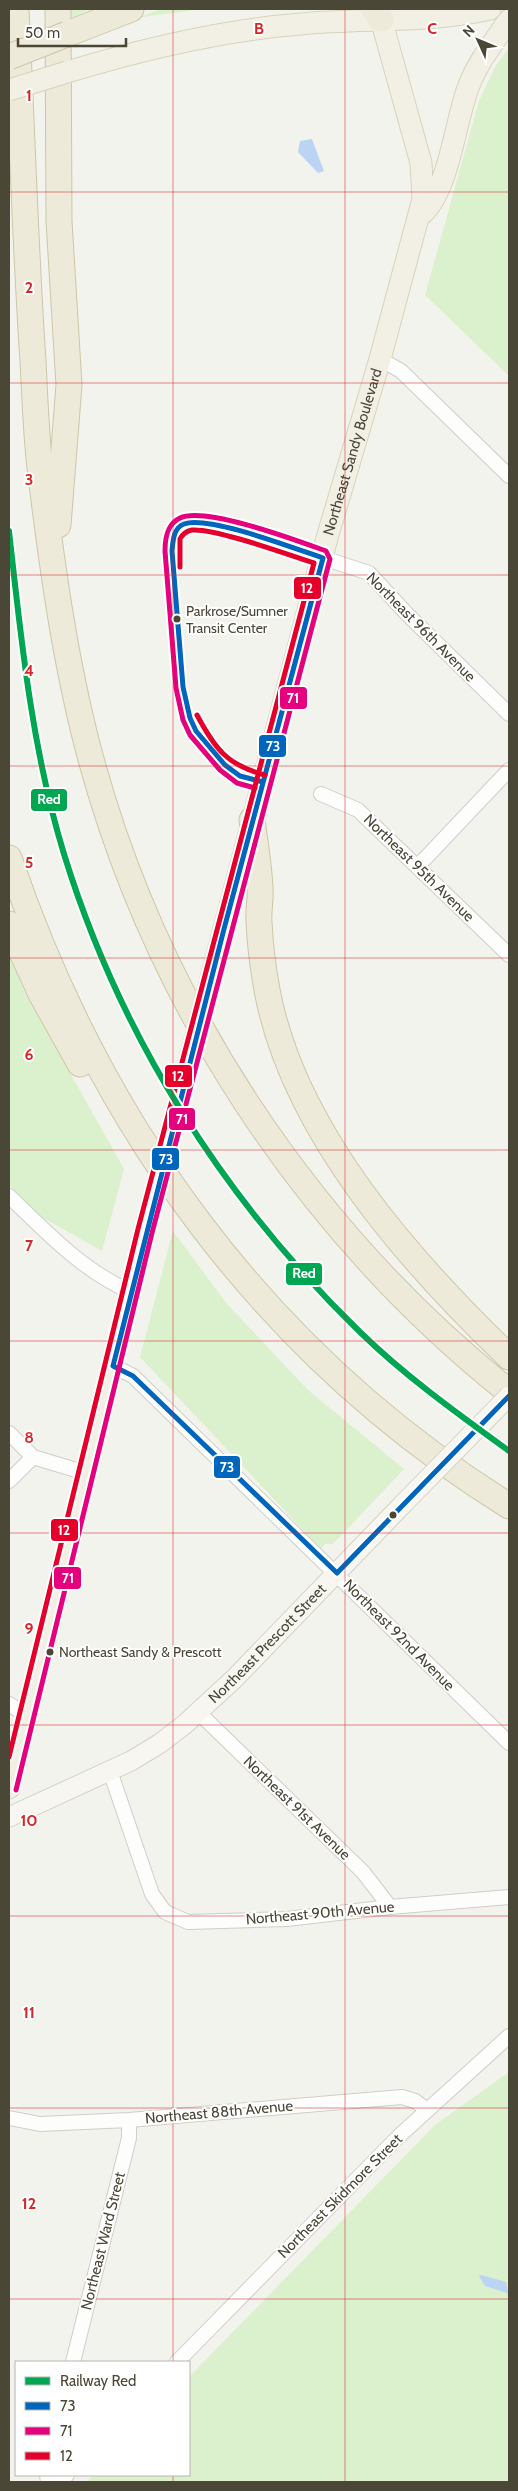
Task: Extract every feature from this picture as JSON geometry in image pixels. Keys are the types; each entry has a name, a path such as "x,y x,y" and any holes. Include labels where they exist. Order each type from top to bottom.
{"highway":[{"path":"16,9 30,311 40,464 77,703 106,809 125,864 178,984 213,1048 277,1148 344,1232 404,1297 445,1338 509,1392"},
{"path":"55,568 70,385 59,222 58,9"},
{"path":"9,57 131,9"},
{"path":"252,820 260,889 259,920 267,990 281,1043 305,1101 328,1141 403,1245 433,1281 509,1357"},
{"path":"9,858 58,985 81,1033 132,1124 169,1183 222,1254 293,1334 330,1370 390,1422 458,1472 509,1506"},
{"path":"9,924 66,1041 94,1084 132,1124"}],"main road":[{"path":"9,90 122,56 227,33 378,12 461,14 490,9"},
{"name":"Northeast Sandy Boulevard","path":"9,1788 17,1710 86,1473 145,1231 252,820 419,216 424,191 423,172 378,12"},
{"path":"419,216 433,201 442,182 472,77 509,20"}],"street":[{"path":"380,359 400,371 509,476"},
{"name":"Northeast 96th Avenue","path":"323,558 369,573 407,614 509,714"},
{"path":"418,866 509,770"},
{"name":"Northeast 95th Avenue","path":"321,794 358,810 509,955"},
{"path":"9,1196 54,1239 107,1282 131,1292"},
{"name":"Northeast 92nd Avenue","path":"113,1366 133,1376 337,1573 509,1743"},
{"name":"Northeast Prescott Street","path":"9,1817 110,1771 159,1744 199,1713 509,1396"},
{"path":"9,1433 33,1456 86,1473"},
{"path":"9,1481 33,1456"},
{"name":"Northeast 91st Avenue","path":"199,1713 363,1872 390,1907"},
{"name":"Northeast 90th Avenue","path":"110,1771 152,1894 165,1912 188,1922 287,1919 390,1907 509,1897"},
{"name":"Northeast Skidmore Street","path":"178,2361 427,2110 509,2036"},
{"name":"Northeast 88th Avenue","path":"9,2118 40,2124 129,2120 402,2097 415,2101 427,2110"},
{"name":"Northeast Ward Street","path":"72,2361 129,2138 129,2120"}],"green space":[{"path":"68,9 91,9 68,19"},
{"path":"161,9 202,9 136,18"},
{"path":"508,49 509,376 425,295 479,101 495,67"},
{"path":"9,954 27,996 124,1169 102,1251 40,1216 9,1185"},
{"path":"173,1231 227,1304 308,1390 404,1469 333,1544 325,1544 321,1549 140,1357"},
{"path":"509,2072 509,2482 86,2482 92,2476 190,2476 190,2376 435,2125"}],"water":[{"path":"312,139 324,171 318,173 298,152 300,141"},
{"path":"479,2276 506,2282 509,2296 507,2293 485,2286"}],"rail line":[{"name":"Red","path":"9,531 29,694 53,815 87,921 115,987 146,1050 182,1111 221,1170 264,1227 310,1281 360,1332 395,1364 509,1451"}],"transit line":[{"name":"71","path":"16,1790 152,1233 330,559 326,551 252,526 209,517 192,516 180,518 172,524 166,536 165,551 176,688 183,720 190,735 220,770 237,783 255,788"},
{"name":"73","path":"113,1366 224,929 323,558 231,528 212,524 184,524 176,532 172,551 183,687 190,718 196,731 225,765 240,776 263,782"},
{"name":"12","path":"9,1757 138,1229 314,563 234,537 192,530 182,535 180,539 180,567"},
{"name":"12","path":"197,715 216,746 224,754 241,766 265,775"},
{"name":"73","path":"113,1366 133,1376 337,1573"},
{"name":"73","path":"337,1573 509,1396"}],"place":[{"name":"Parkrose/Sumner Transit Center","path":"177,619"},
{"name":"Northeast Sandy & Prescott","path":"50,1652"}]}
